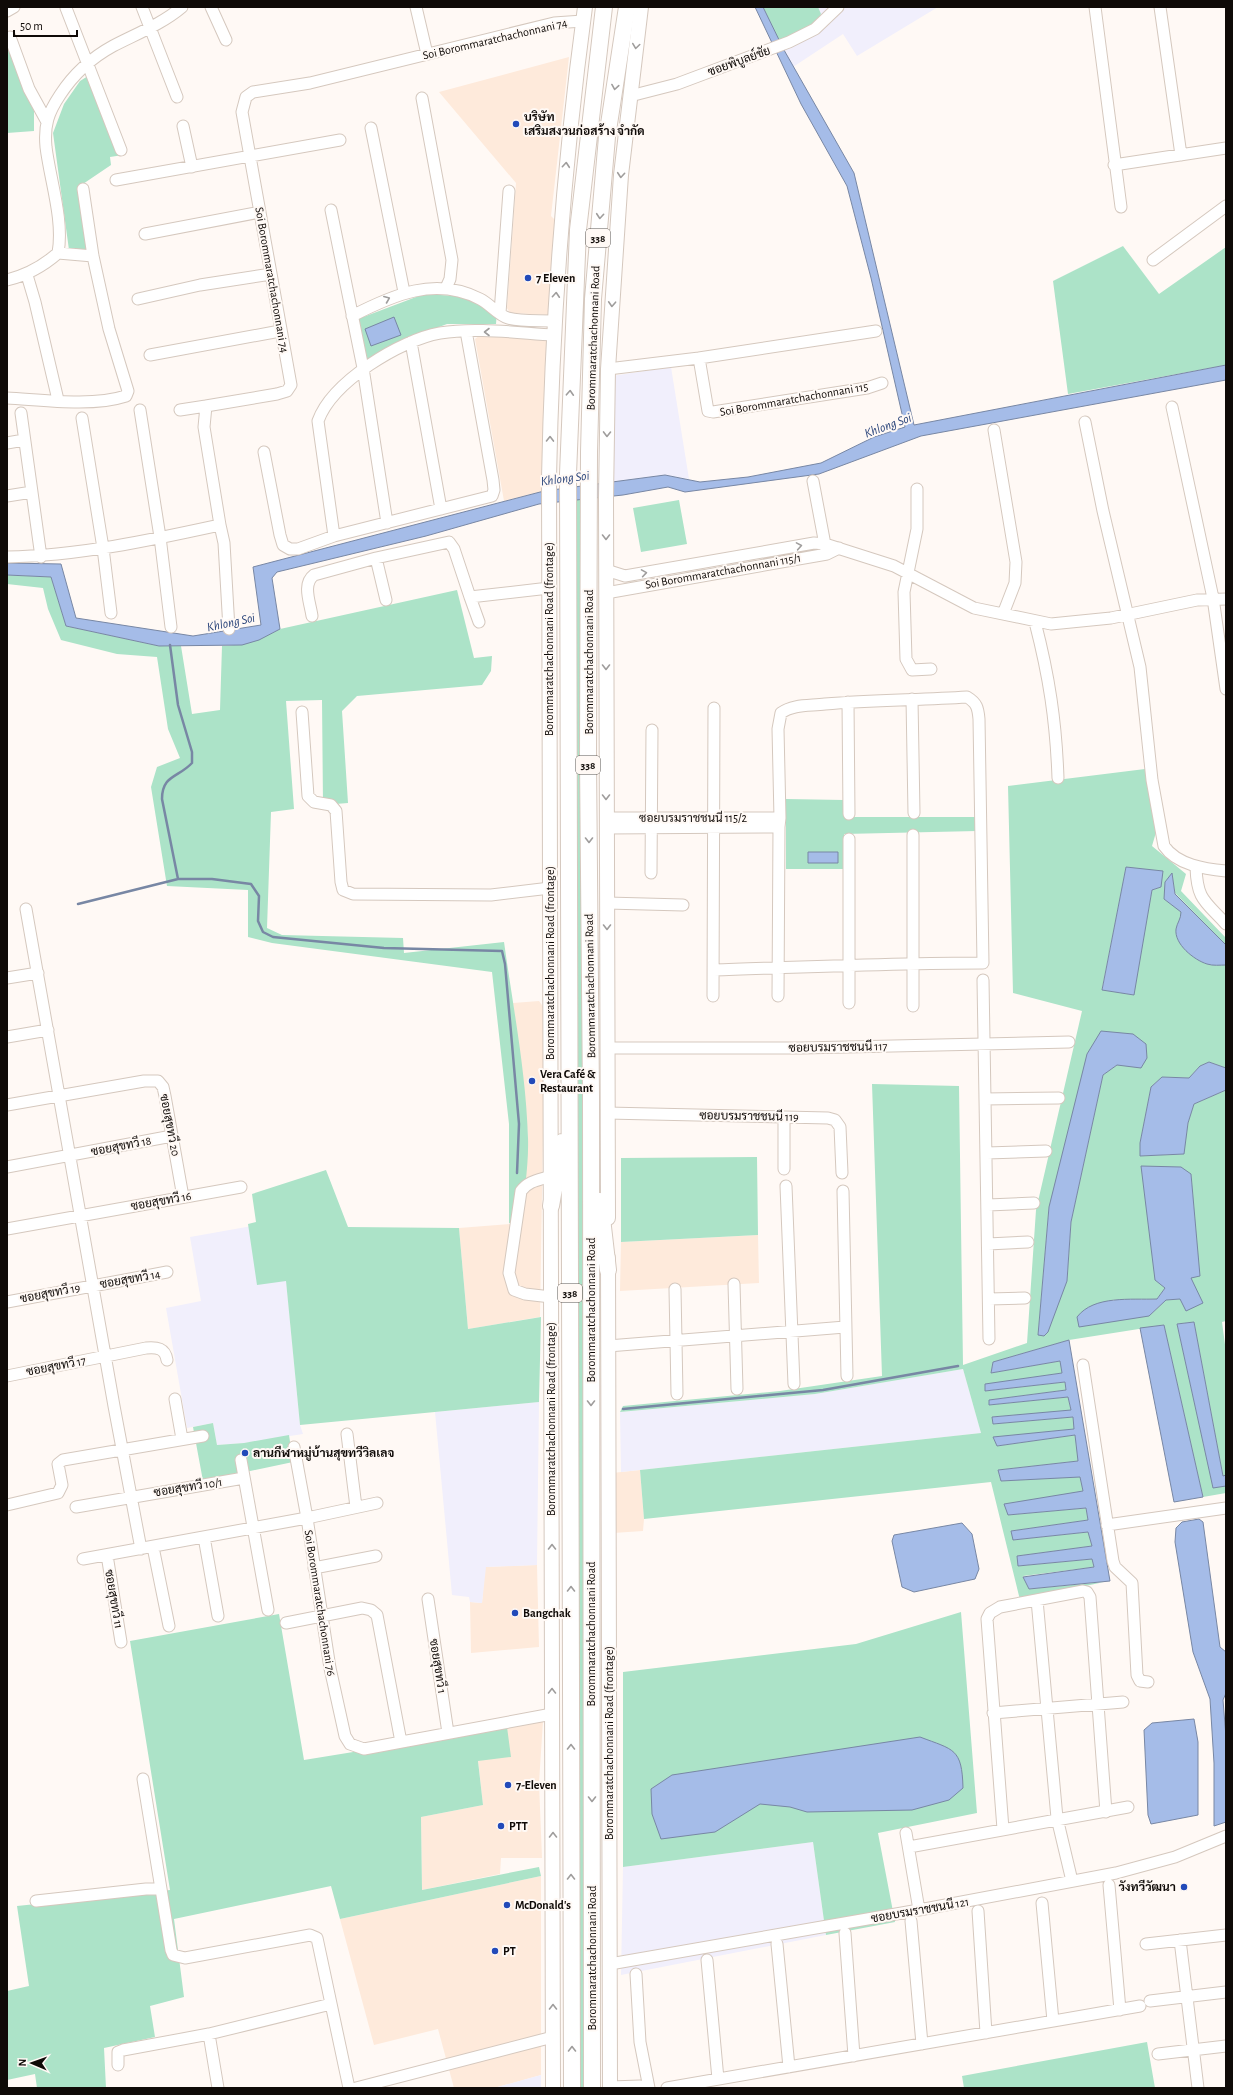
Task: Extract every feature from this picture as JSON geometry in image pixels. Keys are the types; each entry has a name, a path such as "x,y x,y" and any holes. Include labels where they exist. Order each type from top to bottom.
{"highway":[{"name":"Borommaratchachonnani Road","path":"572,2088 568,474 578,230 604,7"},
{"name":"Borommaratchachonnani Road","path":"592,2088 591,1112 588,760 589,472 593,299 607,137 627,7"},
{"path":"551,1206 569,1101"},
{"path":"591,1112 608,1270"}],"main road":[{"name":"Borommaratchachonnani Road (frontage)","path":"553,2088 549,478 554,328 568,149 585,7"},
{"name":"Borommaratchachonnani Road (frontage)","path":"610,2088 606,478 608,369 619,190 641,7"}],"street":[{"path":"7,11 14,7"},
{"path":"142,7 177,97"},
{"path":"46,120 68,83 87,64 111,47 166,19 182,7"},
{"path":"211,7 226,40"},
{"path":"416,7 427,54"},
{"name":"ซอยพิบูลย์ชัย","path":"630,96 677,84 766,52 815,29 838,7"},
{"path":"1095,7 1114,165 1121,207"},
{"path":"1160,7 1181,155"},
{"path":"66,8 121,150"},
{"name":"Soi Borommaratchachonnani 74","path":"206,406 277,394 287,391 291,385 280,331 252,155 242,112 246,97 253,92 310,82 554,23 583,21"},
{"path":"7,280 27,275 46,264 58,253 59,232 46,145 46,120 29,89 10,37"},
{"path":"422,98 452,260 450,279 446,288"},
{"path":"183,126 192,167"},
{"path":"371,128 404,292"},
{"path":"116,180 340,140"},
{"path":"1114,165 1226,148"},
{"path":"7,398 58,400 117,399 126,396 128,391 109,329 93,256 83,189"},
{"path":"506,332 504,316 509,191"},
{"path":"1153,260 1226,206"},
{"path":"331,210 363,368 387,523"},
{"path":"144,234 260,212"},
{"path":"58,253 93,256"},
{"path":"138,299 200,285 271,274"},
{"path":"27,275 35,302 58,400"},
{"path":"352,316 381,301 404,292 423,288 446,288 460,291 481,300 504,316 554,328"},
{"path":"334,536 318,421 322,409 331,397 363,368 411,342 442,332 506,332 554,328"},
{"path":"150,355 280,331"},
{"path":"608,369 699,358 876,331"},
{"path":"264,452 283,545 290,549 298,549 334,536 486,499 492,496 494,490 466,332"},
{"path":"411,342 441,510"},
{"name":"Soi Borommaratchachonnani 115","path":"699,358 708,411 713,412 867,388 882,383"},
{"path":"180,410 206,406 204,427 224,543 229,629"},
{"path":"1172,407 1213,598 1226,689"},
{"path":"140,410 160,538 171,628"},
{"path":"20,413 41,557"},
{"path":"82,418 103,548 111,613"},
{"path":"1085,422 1127,615 1140,667 1152,780 1164,846 1169,852 1196,867 1226,871"},
{"path":"994,430 1016,562 1015,583 1003,614"},
{"path":"7,443 24,440"},
{"path":"813,481 826,549"},
{"path":"917,489 917,529 904,592 906,659 912,670 931,670"},
{"path":"7,496 32,492"},
{"path":"7,557 41,557 103,548 220,525"},
{"path":"312,616 307,586 309,579 314,575 376,558 449,542 454,549 479,622"},
{"name":"Soi Borommaratchachonnani 115/1","path":"606,593 775,551 814,543 826,549"},
{"name":"Soi Borommaratchachonnani 115/1","path":"606,570 625,576 777,562 826,549 839,548 894,566 974,608 1050,624 1127,615 1197,600 1213,598 1226,599"},
{"path":"775,551 777,562"},
{"path":"376,558 386,600"},
{"path":"625,576 626,588"},
{"path":"470,597 549,588"},
{"path":"1035,622 1047,666 1056,730 1058,778"},
{"path":"714,970 778,968 913,963 983,963 978,707 974,701 967,697 848,702 798,707 787,709 781,713 778,729 780,823 778,968 778,996"},
{"path":"912,699 914,813"},
{"path":"848,702 849,814"},
{"path":"713,996 714,708"},
{"path":"302,712 308,796 314,802 331,805 336,811 341,882 343,890 346,893 491,895 550,888"},
{"path":"651,873 652,730"},
{"name":"ซอยบรมราชชนนี 115/2","path":"606,823 780,823"},
{"path":"913,835 913,1006"},
{"path":"849,839 849,1004"},
{"path":"1196,867 1197,889 1201,898 1226,924"},
{"path":"607,904 683,904"},
{"path":"26,909 105,1356 141,1549"},
{"path":"7,978 38,973"},
{"path":"983,980 988,1205 989,1339"},
{"path":"7,1037 48,1030"},
{"name":"ซอยบรมราชชนนี 117","path":"607,1048 801,1048 1069,1042"},
{"name":"ซอยสุขทวี 20","path":"60,1096 144,1081 158,1082 163,1087 166,1096 183,1197"},
{"path":"7,1105 60,1096"},
{"path":"985,1099 1059,1098"},
{"name":"ซอยบรมราชชนนี 119","path":"607,1114 828,1118 838,1123 840,1127 842,1174"},
{"path":"784,1117 784,1169"},
{"name":"ซอยสุขทวี 18","path":"7,1167 172,1136"},
{"path":"987,1153 1046,1151"},
{"path":"551,1176 525,1185 521,1191 509,1273 514,1290 525,1294 551,1297"},
{"path":"786,1186 794,1384"},
{"name":"ซอยสุขทวี 16","path":"7,1229 241,1187"},
{"path":"843,1191 847,1376"},
{"path":"988,1205 1034,1203"},
{"path":"988,1244 1028,1242"},
{"name":"ซอยสุขทวี 14","path":"93,1285 167,1272"},
{"path":"734,1284 737,1389"},
{"name":"ซอยสุขทวี 19","path":"7,1302 93,1285"},
{"path":"675,1289 677,1394"},
{"path":"989,1299 1025,1298"},
{"path":"608,1346 845,1327"},
{"name":"ซอยสุขทวี 17","path":"7,1376 129,1350 155,1347 162,1349 166,1354 167,1360"},
{"path":"1083,1364 1107,1525 1115,1567 1132,1583 1137,1674 1140,1681 1148,1682"},
{"path":"174,1399 182,1439"},
{"path":"347,1434 356,1508"},
{"path":"7,1506 58,1493 62,1485 58,1464 63,1460 203,1436"},
{"path":"294,1447 307,1518 377,1503"},
{"path":"241,1460 268,1610"},
{"name":"ซอยสุขทวี 10/1","path":"76,1507 244,1478"},
{"path":"1107,1525 1226,1508"},
{"name":"Soi Borommaratchachonnani 76","path":"141,1549 307,1518 330,1668 345,1736 350,1744 364,1749 552,1714"},
{"path":"204,1537 218,1616"},
{"path":"153,1547 169,1626"},
{"name":"ซอยสุขทวี 11","path":"83,1559 141,1549"},
{"name":"ซอยสุขทวี 11","path":"107,1555 121,1642"},
{"path":"314,1568 376,1556"},
{"path":"1003,1829 993,1714 987,1619 990,1613 1000,1607 1083,1591 1087,1592 1090,1597 1106,1812"},
{"name":"ซอยสุขทวี 1","path":"428,1600 448,1733"},
{"path":"1037,1600 1057,1818 1072,1881"},
{"path":"286,1623 362,1608 371,1610 377,1615 401,1742"},
{"path":"993,1714 1122,1702"},
{"path":"143,1779 173,1955 185,1958 310,1935 317,1938 349,2088"},
{"path":"909,1847 1057,1818 1106,1812 1128,1807"},
{"path":"906,1833 919,1910"},
{"name":"ซอยบรมราชชนนี 121","path":"610,1964 919,1910 1116,1873 1175,1857 1226,1837"},
{"path":"1109,1885 1120,2010"},
{"path":"36,1901 146,1889 161,1890"},
{"path":"1042,1903 1053,2021"},
{"path":"978,1911 986,2033"},
{"path":"911,1921 922,2044"},
{"path":"845,1933 854,2056"},
{"path":"1146,1944 1226,1935"},
{"path":"1180,1940 1198,2088"},
{"path":"777,1944 789,2067"},
{"path":"707,1960 718,2079"},
{"path":"636,1974 640,2042 649,2088"},
{"path":"1150,2001 1226,1992"},
{"path":"118,2065 118,2052 122,2050 209,2034 331,2004"},
{"path":"667,2088 1140,2006"},
{"path":"209,2034 218,2088"},
{"path":"356,2088 553,2037"},
{"path":"1158,2054 1226,2046"},
{"path":"610,2088 640,2086 644,2088"}],"shaded area":[{"path":"763,7 938,7 857,56 843,34 793,67"},
{"path":"569,57 551,216 555,220 551,315 510,313 507,308 516,183 439,92"},
{"path":"480,335 549,341 544,491 504,501 475,339"},
{"path":"671,367 689,479 665,475 611,482 612,376"},
{"path":"539,1001 545,1009 540,1317 468,1329 459,1228 523,1223 523,1198 528,1138 522,1073 513,1003"},
{"path":"252,1226 286,1280 300,1425 303,1434 244,1443 217,1445 213,1423 187,1428 166,1308 201,1301 190,1237"},
{"path":"758,1235 759,1283 620,1291 621,1242"},
{"path":"963,1369 981,1433 621,1472 620,1412 815,1394"},
{"path":"539,1402 537,1565 486,1567 482,1603 470,1602 469,1597 452,1595 435,1412"},
{"path":"640,1470 644,1519 643,1531 613,1533 612,1473"},
{"path":"537,1565 539,1647 471,1653 470,1602 482,1603 485,1567"},
{"path":"543,1721 539,1783 542,1858 501,1858 500,1874 422,1890 421,1817 483,1805 478,1760 507,1727"},
{"path":"813,1842 826,1935 621,1975 623,1867"},
{"path":"541,1876 541,2075 494,2088 454,2088 438,2029 374,2045 340,1919"},
{"path":"541,2075 541,2088 494,2088"}],"green space":[{"path":"763,7 818,7 821,14 813,24 797,33 779,40"},
{"path":"7,42 34,109 34,131 7,133"},
{"path":"88,76 123,155 110,157 111,165 77,188 88,247 83,251 69,250 53,133 64,104 80,81"},
{"path":"1123,246 1159,294 1226,247 1226,365 1068,394 1053,281"},
{"path":"424,294 457,296 497,310 496,324 447,324 407,339 368,362 358,331 358,319"},
{"path":"584,499 585,2088 577,2088 572,500"},
{"path":"679,500 687,544 641,552 633,508"},
{"path":"7,575 51,577 66,626 159,646 181,646 192,714 220,710 222,646 252,641 280,629 457,590 474,658 492,656 491,671 482,685 357,696 342,711 348,803 323,805 322,700 286,701 294,809 271,812 267,928 282,935 403,938 404,953 504,942 519,1040 527,1113 528,1149 523,1223 509,1223 509,1124 492,972 272,943 248,937 248,890 167,886 151,787 157,767 180,758 168,729 157,657 117,654 61,640 48,609 43,588 7,584"},
{"path":"1145,769 1157,829 1152,846 1186,874 1181,891 1226,938 1226,945 1175,893 1172,874 1164,899 1181,911 1181,919 1176,929 1207,964 1226,965 1226,1068 1209,1062 1200,1066 1189,1078 1162,1077 1151,1087 1140,1143 1140,1156 1183,1154 1188,1123 1194,1104 1226,1090 1226,1321 1222,1322 1226,1352 1226,1475 1223,1476 1194,1322 1177,1324 1213,1487 1226,1486 1226,1493 1203,1497 1164,1325 1069,1340 993,1362 991,1373 1060,1361 1063,1373 985,1385 986,1391 1065,1382 1066,1390 989,1400 989,1405 1068,1397 1071,1411 992,1417 993,1424 1073,1417 1075,1429 994,1438 997,1446 1075,1435 1079,1461 998,1470 1001,1481 1080,1476 1083,1491 1008,1515 1086,1508 1088,1520 1011,1531 1014,1540 1088,1532 1092,1546 1017,1556 1019,1566 1092,1559 1094,1567 1023,1576 1029,1589 1104,1582 1020,1600 991,1482 644,1519 640,1470 981,1433 963,1369 815,1394 620,1412 623,1406 780,1391 882,1376 872,1084 959,1086 963,1365 1027,1343 1036,1210 1082,1011 1013,993 1008,786","holes":["1126,868 1161,887 1152,890 1133,995 1102,989","1101,1031 1117,1065 1103,1075 1071,1222 1067,1281 1038,1335 1049,1207","1191,1174 1199,1276 1191,1277 1180,1299 1166,1300 1149,1316 1110,1300 1157,1299 1165,1288"]},
{"path":"786,799 844,800 844,817 977,817 977,831 844,834 844,869 786,869"},
{"path":"757,1157 758,1235 621,1242 621,1158"},
{"path":"326,1170 348,1227 459,1228 468,1329 541,1317 539,1402 300,1425 286,1281 257,1285 248,1224 256,1222 252,1194"},
{"name":"ลานกีฬาหมู่บ้านสุขทวีวิลเลจ","path":"213,1423 217,1445 244,1443 289,1435 293,1462 203,1481 193,1427"},
{"path":"961,1612 977,1813 878,1833 895,1922 826,1935 813,1842 623,1867 623,1672 856,1644"},
{"path":"279,1614 304,1760 507,1727 511,1757 478,1761 483,1805 421,1817 422,1890 539,1867 541,1876 340,1919 331,1886 174,1919 184,1997 150,2006 155,2037 104,2048 106,2088 37,2088 35,2074 7,2080 7,1991 29,1986 17,1906 170,1890 130,1641"},
{"path":"1147,2042 1155,2088 964,2088 962,2076"}],"water":[{"path":"755,7 763,7 784,50 854,173 914,425 1226,365 1226,380 921,436 819,474 685,492 668,487 623,495 539,504 426,536 277,572 272,578 280,629 259,640 242,645 159,646 66,626 51,577 7,575 7,563 61,564 76,618 193,636 261,625 253,567 544,491 665,475 700,482 748,477 821,463 874,437 905,427 871,278 847,186 801,104"},
{"path":"394,317 401,335 371,346 365,329"},
{"path":"808,852 838,852 838,863 808,863"},
{"path":"1126,867 1163,871 1161,887 1152,890 1134,995 1102,990"},
{"path":"1172,873 1175,894 1226,945 1226,965 1207,964 1196,959 1186,951 1178,940 1176,929 1181,912 1164,899 1165,882"},
{"path":"1101,1031 1133,1034 1146,1044 1147,1058 1141,1068 1117,1065 1103,1075 1071,1222 1067,1281 1048,1332 1044,1336 1038,1335 1049,1207 1087,1054"},
{"path":"1209,1062 1226,1068 1226,1090 1194,1104 1188,1123 1184,1154 1140,1156 1140,1143 1151,1087 1162,1077 1189,1078 1200,1066"},
{"path":"1141,1166 1181,1167 1191,1174 1200,1276 1191,1278 1203,1303 1186,1311 1180,1299 1166,1300 1149,1316 1079,1327 1077,1317 1084,1310 1093,1305 1114,1300 1157,1299 1165,1288 1155,1280"},
{"path":"1194,1322 1223,1476 1226,1475 1226,1486 1213,1488 1177,1324"},
{"path":"1164,1325 1203,1497 1174,1502 1140,1328"},
{"path":"1069,1340 1110,1581 1029,1589 1023,1577 1094,1567 1092,1559 1018,1566 1017,1556 1092,1546 1088,1532 1013,1540 1011,1531 1088,1520 1086,1508 1008,1515 1004,1504 1083,1491 1080,1477 1001,1481 998,1470 1078,1461 1075,1435 997,1446 993,1437 1074,1429 1073,1417 993,1424 992,1417 1071,1410 1068,1397 989,1405 989,1400 1066,1390 1065,1382 985,1391 985,1384 1062,1373 1060,1361 991,1373 993,1362"},
{"path":"1199,1519 1203,1522 1220,1647 1226,1652 1226,1693 1223,1700 1226,1737 1226,1822 1214,1826 1214,1763 1210,1699 1193,1652 1175,1542 1176,1528 1182,1522"},
{"path":"962,1523 972,1534 979,1569 975,1579 914,1592 902,1587 892,1541 894,1535"},
{"path":"1194,1719 1198,1742 1198,1815 1151,1824 1148,1815 1144,1730 1152,1723"},
{"path":"920,1737 948,1748 954,1752 958,1758 961,1765 963,1788 949,1800 912,1810 807,1812 790,1807 760,1804 715,1832 661,1839 652,1814 651,1789 672,1775"}],"waterway":[{"path":"170,645 178,705 192,752 192,763 168,781 165,785 162,799 178,879"},
{"path":"78,904 178,879 212,879 251,884 259,896 258,921 263,932 273,937 384,948 502,951 505,964 519,1124 517,1173"},
{"path":"623,1409 823,1390 958,1366"}],"place":[{"name":"บริษัท เสริมสงวนก่อสร้าง จำกัด","path":"516,124"},
{"name":"7 Eleven","path":"528,278"},
{"name":"Vera Café & Restaurant","path":"532,1081"},
{"name":"ลานกีฬาหมู่บ้านสุขทวีวิลเลจ","path":"245,1453"},
{"name":"Bangchak","path":"515,1613"},
{"name":"7-Eleven","path":"508,1785"},
{"name":"PTT","path":"501,1826"},
{"name":"วังทวีวัฒนา","path":"1184,1887"},
{"name":"McDonald's","path":"507,1905"},
{"name":"PT","path":"495,1951"}],"water label":[{"name":"Khlong Soi","path":"888,426"},
{"name":"Khlong Soi","path":"565,479"},
{"name":"Khlong Soi","path":"231,623"}]}
